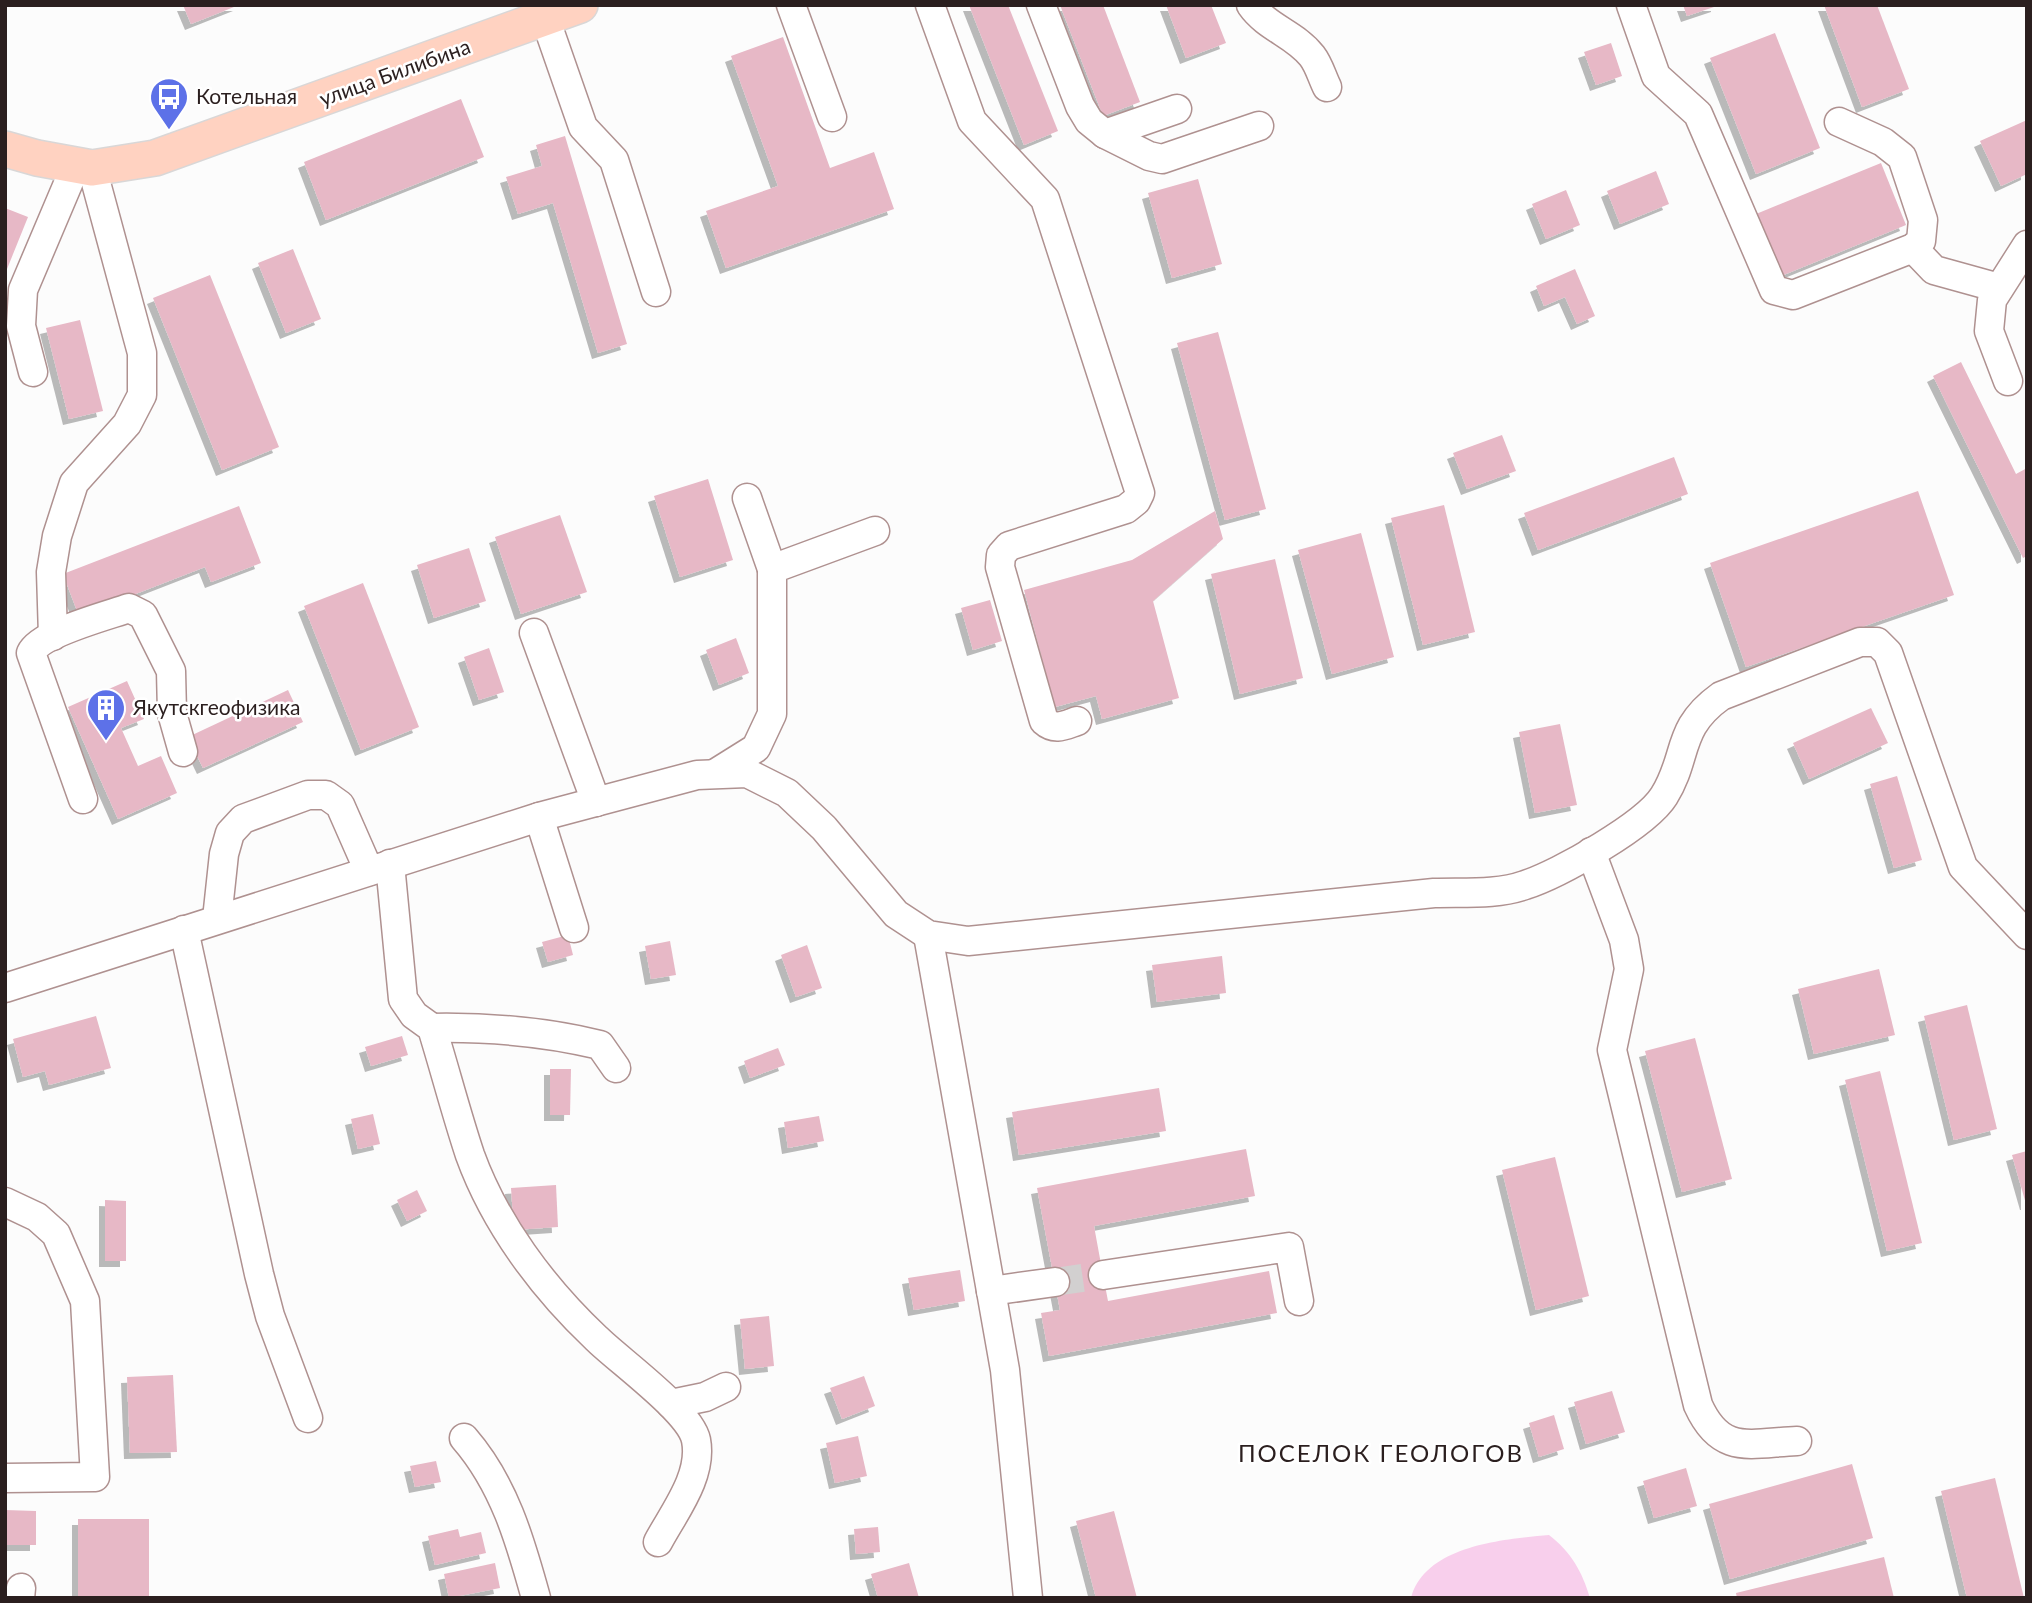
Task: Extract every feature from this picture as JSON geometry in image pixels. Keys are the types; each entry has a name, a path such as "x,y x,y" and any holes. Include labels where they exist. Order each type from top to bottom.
{"main road":[{"name":"улица Билибина","path":"5,149 84,166 155,158 580,5"}],"street":[{"path":"791,5 832,117"},
{"path":"930,5 972,121 1045,200 1140,493 1136,501 1126,509 1009,546 1001,555 1000,567 1044,722 1050,727 1059,727 1077,721"},
{"path":"1041,5 1080,106 1089,121 1105,134 1149,156 1162,159 1259,126"},
{"path":"1251,5 1262,20 1298,42 1313,57 1327,87"},
{"path":"1631,5 1656,76 1698,114 1774,290 1793,295 1913,248 1921,241 1923,220 1902,157 1883,142 1839,122"},
{"path":"545,18 583,127 614,160 656,292"},
{"path":"1105,134 1177,109"},
{"path":"33,372 21,326 23,290 84,166"},
{"path":"53,636 51,572 57,536 74,483 127,424 142,395 142,353 84,166"},
{"path":"2008,381 1989,331 1992,300 2027,245"},
{"path":"1913,248 1934,270 1999,288"},
{"path":"713,775 756,748 772,714 772,569 747,498"},
{"path":"772,569 875,531"},
{"path":"83,799 31,653 34,646 53,636 129,608 143,615 172,671 172,713 183,752"},
{"path":"534,633 596,802"},
{"path":"5,988 539,817 697,775 747,773 787,793 824,828 896,914 928,935 968,941 1434,893 1491,892 1525,886 1591,852 1641,822 1664,796 1688,732 1704,709 1734,691 1860,642 1877,642 1888,653 1963,867 2027,935"},
{"path":"218,919 224,855 230,834 243,819 308,795 326,794 340,805 380,867 403,999 414,1015 432,1028 495,1027 555,1034 600,1045 616,1068"},
{"path":"539,817 574,928"},
{"path":"1591,852 1624,940 1629,969 1612,1050 1698,1405 1707,1424 1718,1437 1738,1444 1797,1441"},
{"path":"184,930 259,1274 270,1316 308,1418"},
{"path":"928,935 1005,1370 1028,1598"},
{"path":"432,1028 471,1157 528,1263 594,1337 671,1404 696,1438 696,1471 658,1542"},
{"path":"5,1202 37,1217 56,1234 85,1301 95,1476 5,1478"},
{"path":"1103,1275 1289,1247 1299,1301"},
{"path":"991,1291 1055,1282"},
{"path":"671,1404 705,1397 726,1387"},
{"path":"464,1438 500,1489 516,1529 536,1598"}],"shaded area":[{"path":"1549,1535 1564,1548 1575,1563 1590,1598 1411,1598 1419,1580 1432,1566 1449,1556 1490,1543"}],"building":[{"path":"183,5 239,5 191,24"},
{"path":"969,5 1008,5 1058,131 1024,145"},
{"path":"1060,5 1103,5 1140,102 1103,116"},
{"path":"1166,5 1211,5 1226,43 1186,58"},
{"path":"1683,5 1717,5 1717,6 1687,16"},
{"path":"1824,5 1877,5 1909,89 1862,107"},
{"path":"1775,33 1820,148 1756,174 1710,58"},
{"path":"783,37 830,168 874,152 894,209 726,268 706,211 778,186 731,56"},
{"path":"1611,43 1622,76 1596,85 1584,52"},
{"path":"461,99 484,157 326,220 304,162"},
{"path":"2027,120 2027,174 2001,186 1980,141"},
{"path":"565,136 627,344 598,353 553,203 518,214 506,177 542,166 536,145"},
{"path":"1881,163 1906,225 1781,276 1756,214"},
{"path":"1656,171 1669,204 1620,224 1607,191"},
{"path":"1198,179 1222,264 1172,278 1148,193"},
{"path":"1566,190 1580,225 1546,239 1532,204"},
{"path":"5,208 28,217 5,274"},
{"path":"293,249 321,319 286,333 258,263"},
{"path":"1575,269 1595,316 1577,324 1565,297 1544,306 1536,286"},
{"path":"210,275 279,447 222,470 153,298"},
{"path":"80,320 103,411 69,419 46,328"},
{"path":"1218,332 1266,509 1225,520 1177,343"},
{"path":"1961,362 2016,474 2027,468 2027,556 2023,558 1933,376"},
{"path":"1502,435 1516,471 1467,489 1453,453"},
{"path":"1674,457 1688,494 1538,550 1524,513"},
{"path":"708,479 733,560 680,577 654,496"},
{"path":"1918,491 1954,595 1746,667 1710,563"},
{"path":"1444,505 1475,632 1423,645 1391,518"},
{"path":"239,506 261,563 211,582 205,567 79,616 63,574"},
{"path":"1215,511 1223,539 1153,601 1179,698 1102,719 1096,696 1055,707 1024,590 1132,560"},
{"path":"560,515 587,592 521,614 495,537"},
{"path":"1361,533 1394,657 1332,674 1298,550"},
{"path":"469,548 486,601 434,618 417,565"},
{"path":"1275,559 1303,678 1240,694 1211,574"},
{"path":"363,583 419,727 361,750 304,606"},
{"path":"990,600 1002,641 973,650 961,608"},
{"path":"736,638 749,673 719,685 706,650"},
{"path":"489,648 504,692 479,700 464,657"},
{"name":"Якутскгеофизика","path":"127,681 144,719 121,728 138,766 161,756 177,793 118,819 68,707"},
{"path":"288,690 303,722 203,768 188,737"},
{"path":"1871,708 1888,743 1809,779 1793,743"},
{"path":"1560,724 1577,805 1535,813 1519,732"},
{"path":"1897,776 1922,860 1894,868 1870,784"},
{"path":"568,935 573,955 548,962 542,942"},
{"path":"670,941 676,975 651,979 645,946"},
{"path":"807,945 822,988 796,997 781,955"},
{"path":"1222,956 1226,993 1157,1002 1152,965"},
{"path":"1879,969 1895,1035 1814,1054 1798,989"},
{"path":"1967,1005 1997,1129 1954,1140 1924,1016"},
{"path":"96,1016 111,1068 49,1085 45,1071 23,1077 13,1039"},
{"path":"402,1036 408,1055 371,1066 365,1047"},
{"path":"1695,1038 1732,1179 1682,1192 1645,1051"},
{"path":"778,1048 785,1065 750,1078 744,1061"},
{"path":"550,1069 571,1069 570,1115 550,1115"},
{"path":"1880,1071 1922,1243 1887,1251 1845,1080"},
{"path":"1159,1088 1166,1131 1019,1155 1012,1112"},
{"path":"373,1114 380,1144 358,1149 351,1119"},
{"path":"819,1116 824,1141 788,1148 784,1122"},
{"path":"1246,1149 1255,1196 1094,1226 1103,1275 1108,1301 1269,1271 1277,1313 1049,1356 1041,1313 1060,1310 1037,1188"},
{"path":"2027,1151 2027,1204 2026,1204 2012,1155"},
{"path":"1555,1157 1589,1296 1536,1310 1502,1170"},
{"path":"556,1185 558,1227 514,1230 511,1188"},
{"path":"417,1190 427,1211 407,1221 397,1200"},
{"path":"105,1200 126,1201 126,1261 105,1261"},
{"path":"960,1270 965,1301 914,1310 908,1278"},
{"path":"769,1316 774,1366 745,1369 740,1319"},
{"path":"173,1375 177,1452 130,1453 127,1377"},
{"path":"864,1376 875,1406 842,1419 830,1388"},
{"path":"1612,1391 1625,1432 1586,1444 1574,1402"},
{"path":"1554,1415 1564,1449 1539,1457 1529,1423"},
{"path":"858,1436 867,1476 835,1483 826,1443"},
{"path":"436,1461 441,1482 415,1487 410,1466"},
{"path":"1852,1464 1873,1538 1730,1579 1709,1504"},
{"path":"1686,1468 1697,1506 1654,1518 1643,1481"},
{"path":"1995,1478 2024,1598 1967,1598 1941,1491"},
{"path":"5,1510 36,1511 36,1545 5,1545"},
{"path":"1114,1511 1137,1598 1096,1598 1076,1521"},
{"path":"78,1519 149,1519 149,1598 78,1598"},
{"path":"878,1527 880,1552 856,1554 854,1529"},
{"path":"458,1529 460,1537 481,1532 486,1553 435,1565 428,1536"},
{"path":"1884,1557 1894,1598 1737,1598 1736,1593"},
{"path":"495,1563 500,1588 449,1598 444,1574"},
{"path":"909,1563 919,1598 878,1598 871,1574"}],"tunnel":[{"path":"1055,1282 1103,1275"}],"place":[{"name":"Котельная","path":"169,131"},
{"name":"Якутскгеофизика","path":"106,742"}],"district":[{"name":"ПОСЕЛОК ГЕОЛОГОВ","path":"1381,1454"}]}
